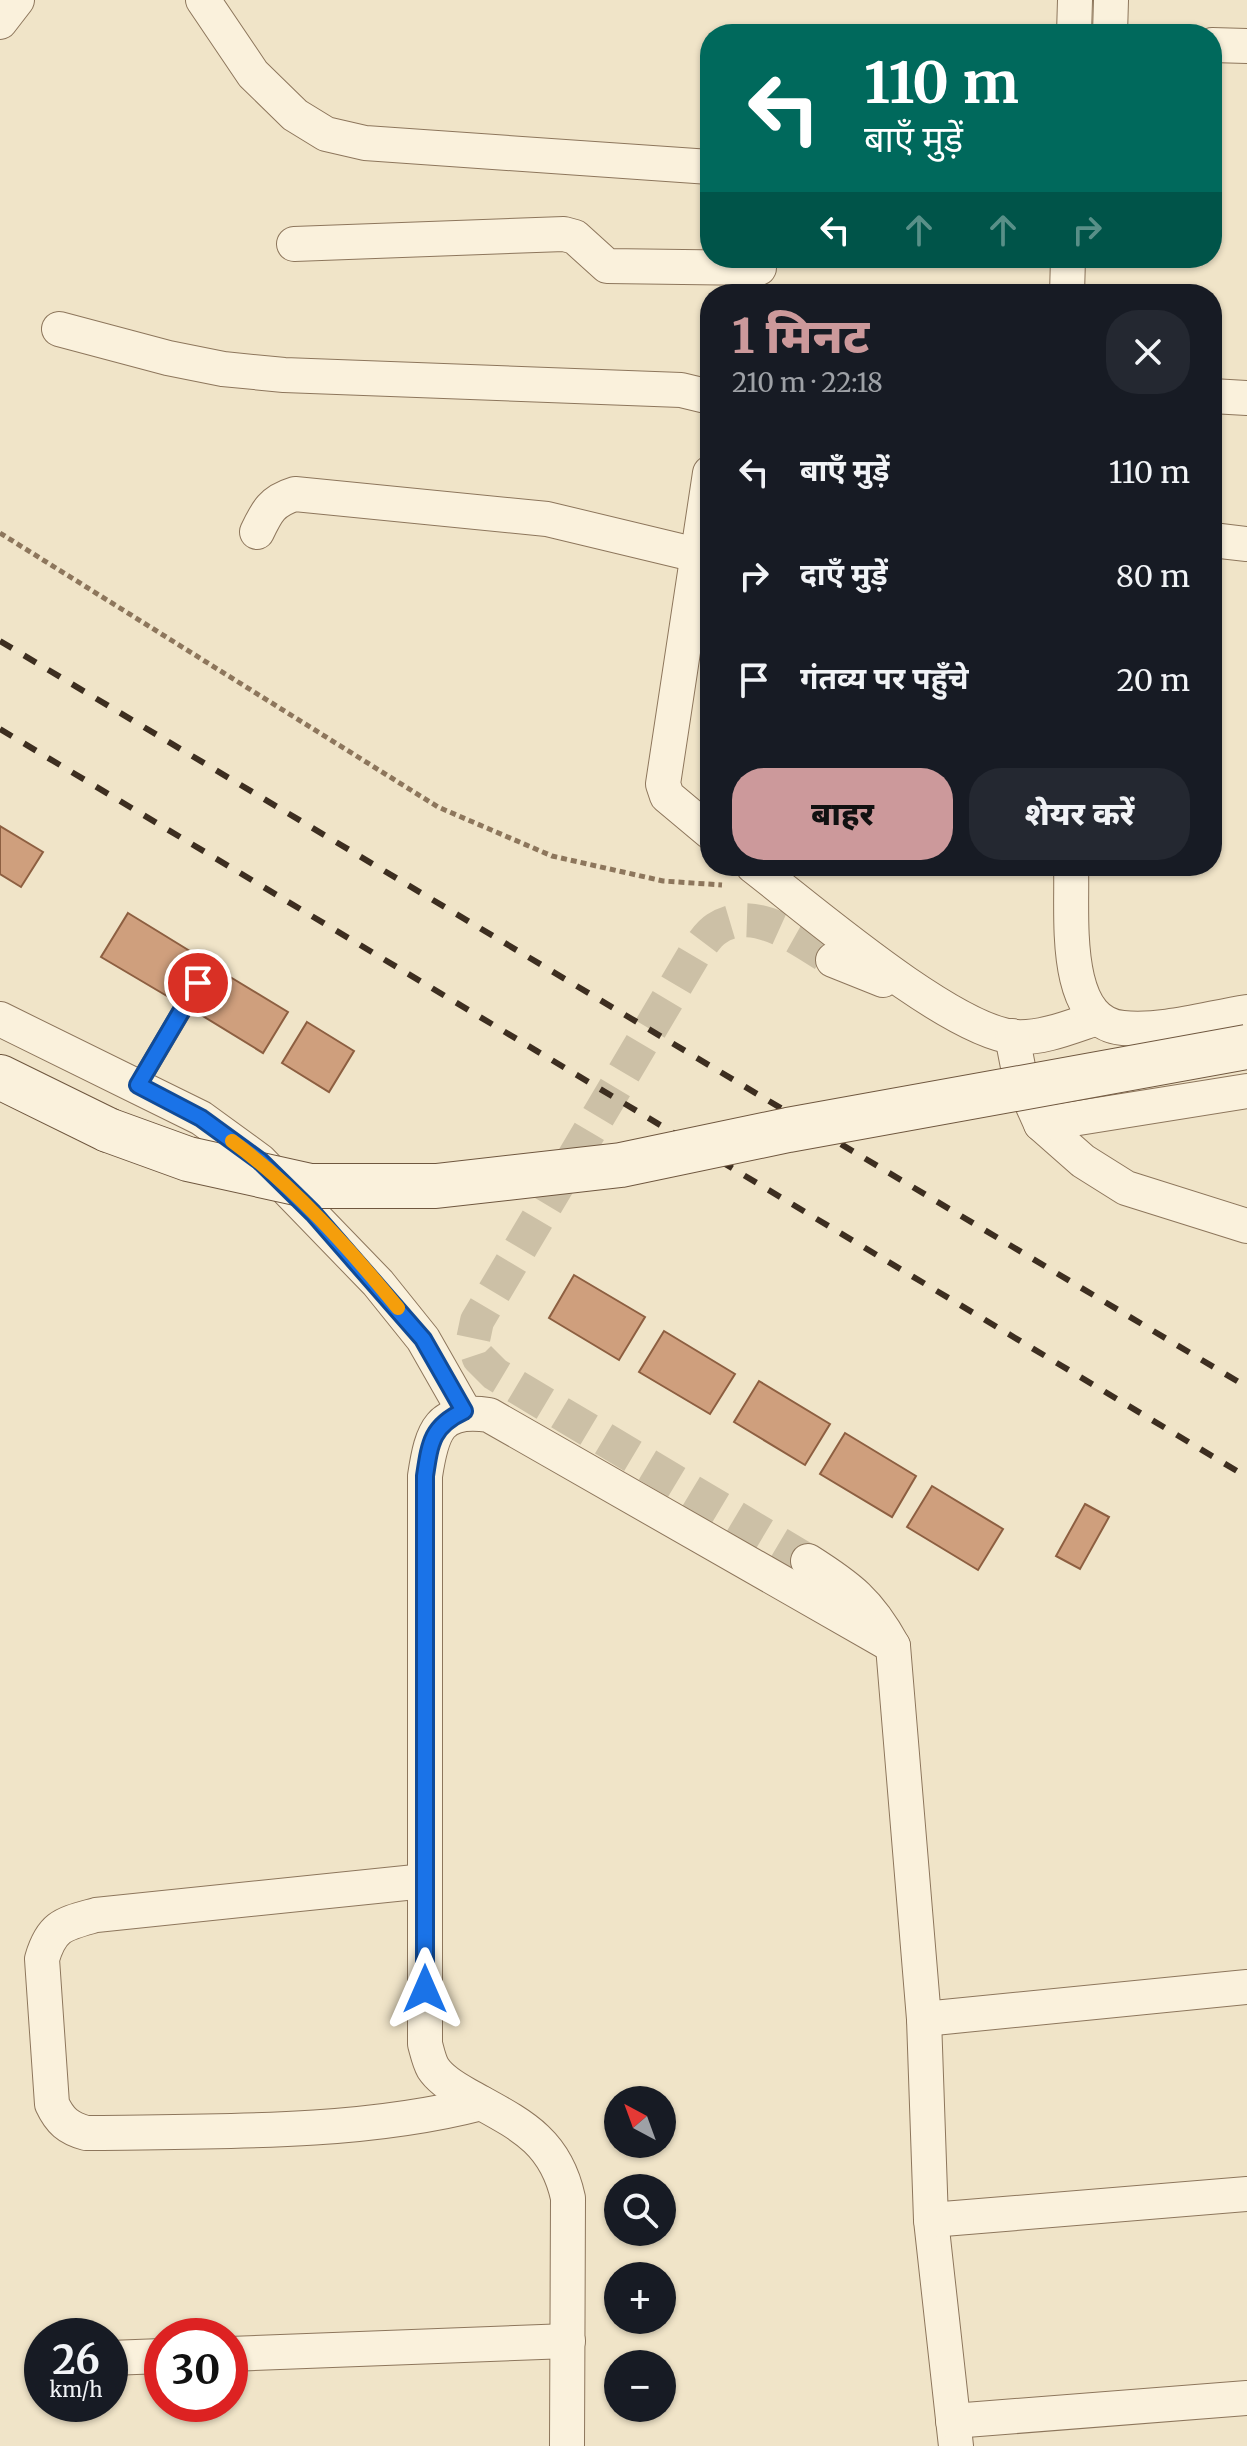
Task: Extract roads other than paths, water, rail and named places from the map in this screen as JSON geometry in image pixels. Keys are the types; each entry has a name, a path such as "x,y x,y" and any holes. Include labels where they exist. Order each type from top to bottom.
{"street":[{"path":"0,22 17,0"},
{"path":"203,0 253,74 295,115 326,134 365,143 700,166"},
{"path":"1067,0 1075,0 1074,24"},
{"path":"1110,24 1111,0"},
{"path":"1222,45 1247,46"},
{"path":"294,244 564,234 575,237 607,266 758,273"},
{"path":"59,329 196,363 284,375 681,390 700,395"},
{"path":"1222,397 1247,398"},
{"path":"257,532 268,508 278,499 295,494 547,519 697,555"},
{"path":"700,536 663,784 667,796 700,824"},
{"path":"1222,541 1247,544"},
{"path":"766,876 935,1002"},
{"path":"1072,876 1077,982 1083,1002 1097,1018 1123,1028 1247,1012"},
{"path":"833,960 935,1002 987,1030 1012,1036 1032,1037 1097,1018"},
{"path":"0,1019 138,1085 213,1127 260,1161 313,1213 423,1339 464,1411"},
{"path":"1012,1036 1020,1077 1041,1124 1083,1161 1126,1188 1247,1226"},
{"path":"0,1077 108,1130 188,1159 310,1186 436,1186 621,1165 803,1127 1247,1047"},
{"path":"1041,1124 1247,1091"},
{"path":"567,2446 568,2198 564,2177 549,2151 526,2128 455,2088 433,2069 425,2044 425,1476 429,1447 442,1421 464,1411 489,1415 893,1646"},
{"path":"808,1561 852,1589 876,1614 893,1646 924,2019 931,2220 955,2434 1247,2398"},
{"path":"425,1881 96,1915 65,1923 48,1937 42,1959 52,2104 59,2118 73,2129 86,2133 225,2131 379,2120 440,2113 481,2103"},
{"path":"924,2019 1247,1987"},
{"path":"931,2220 1247,2194"},
{"path":"248,2353 568,2341"}],"lane":[{"path":"138,1085 210,963"}],"tunnel":[{"path":"808,1561 495,1374 479,1358 473,1340 477,1321 695,953 710,934 731,922 761,922 792,935 833,960"}],"railway":[{"path":"0,641 1247,1387"},
{"path":"0,729 1247,1477"}]}
